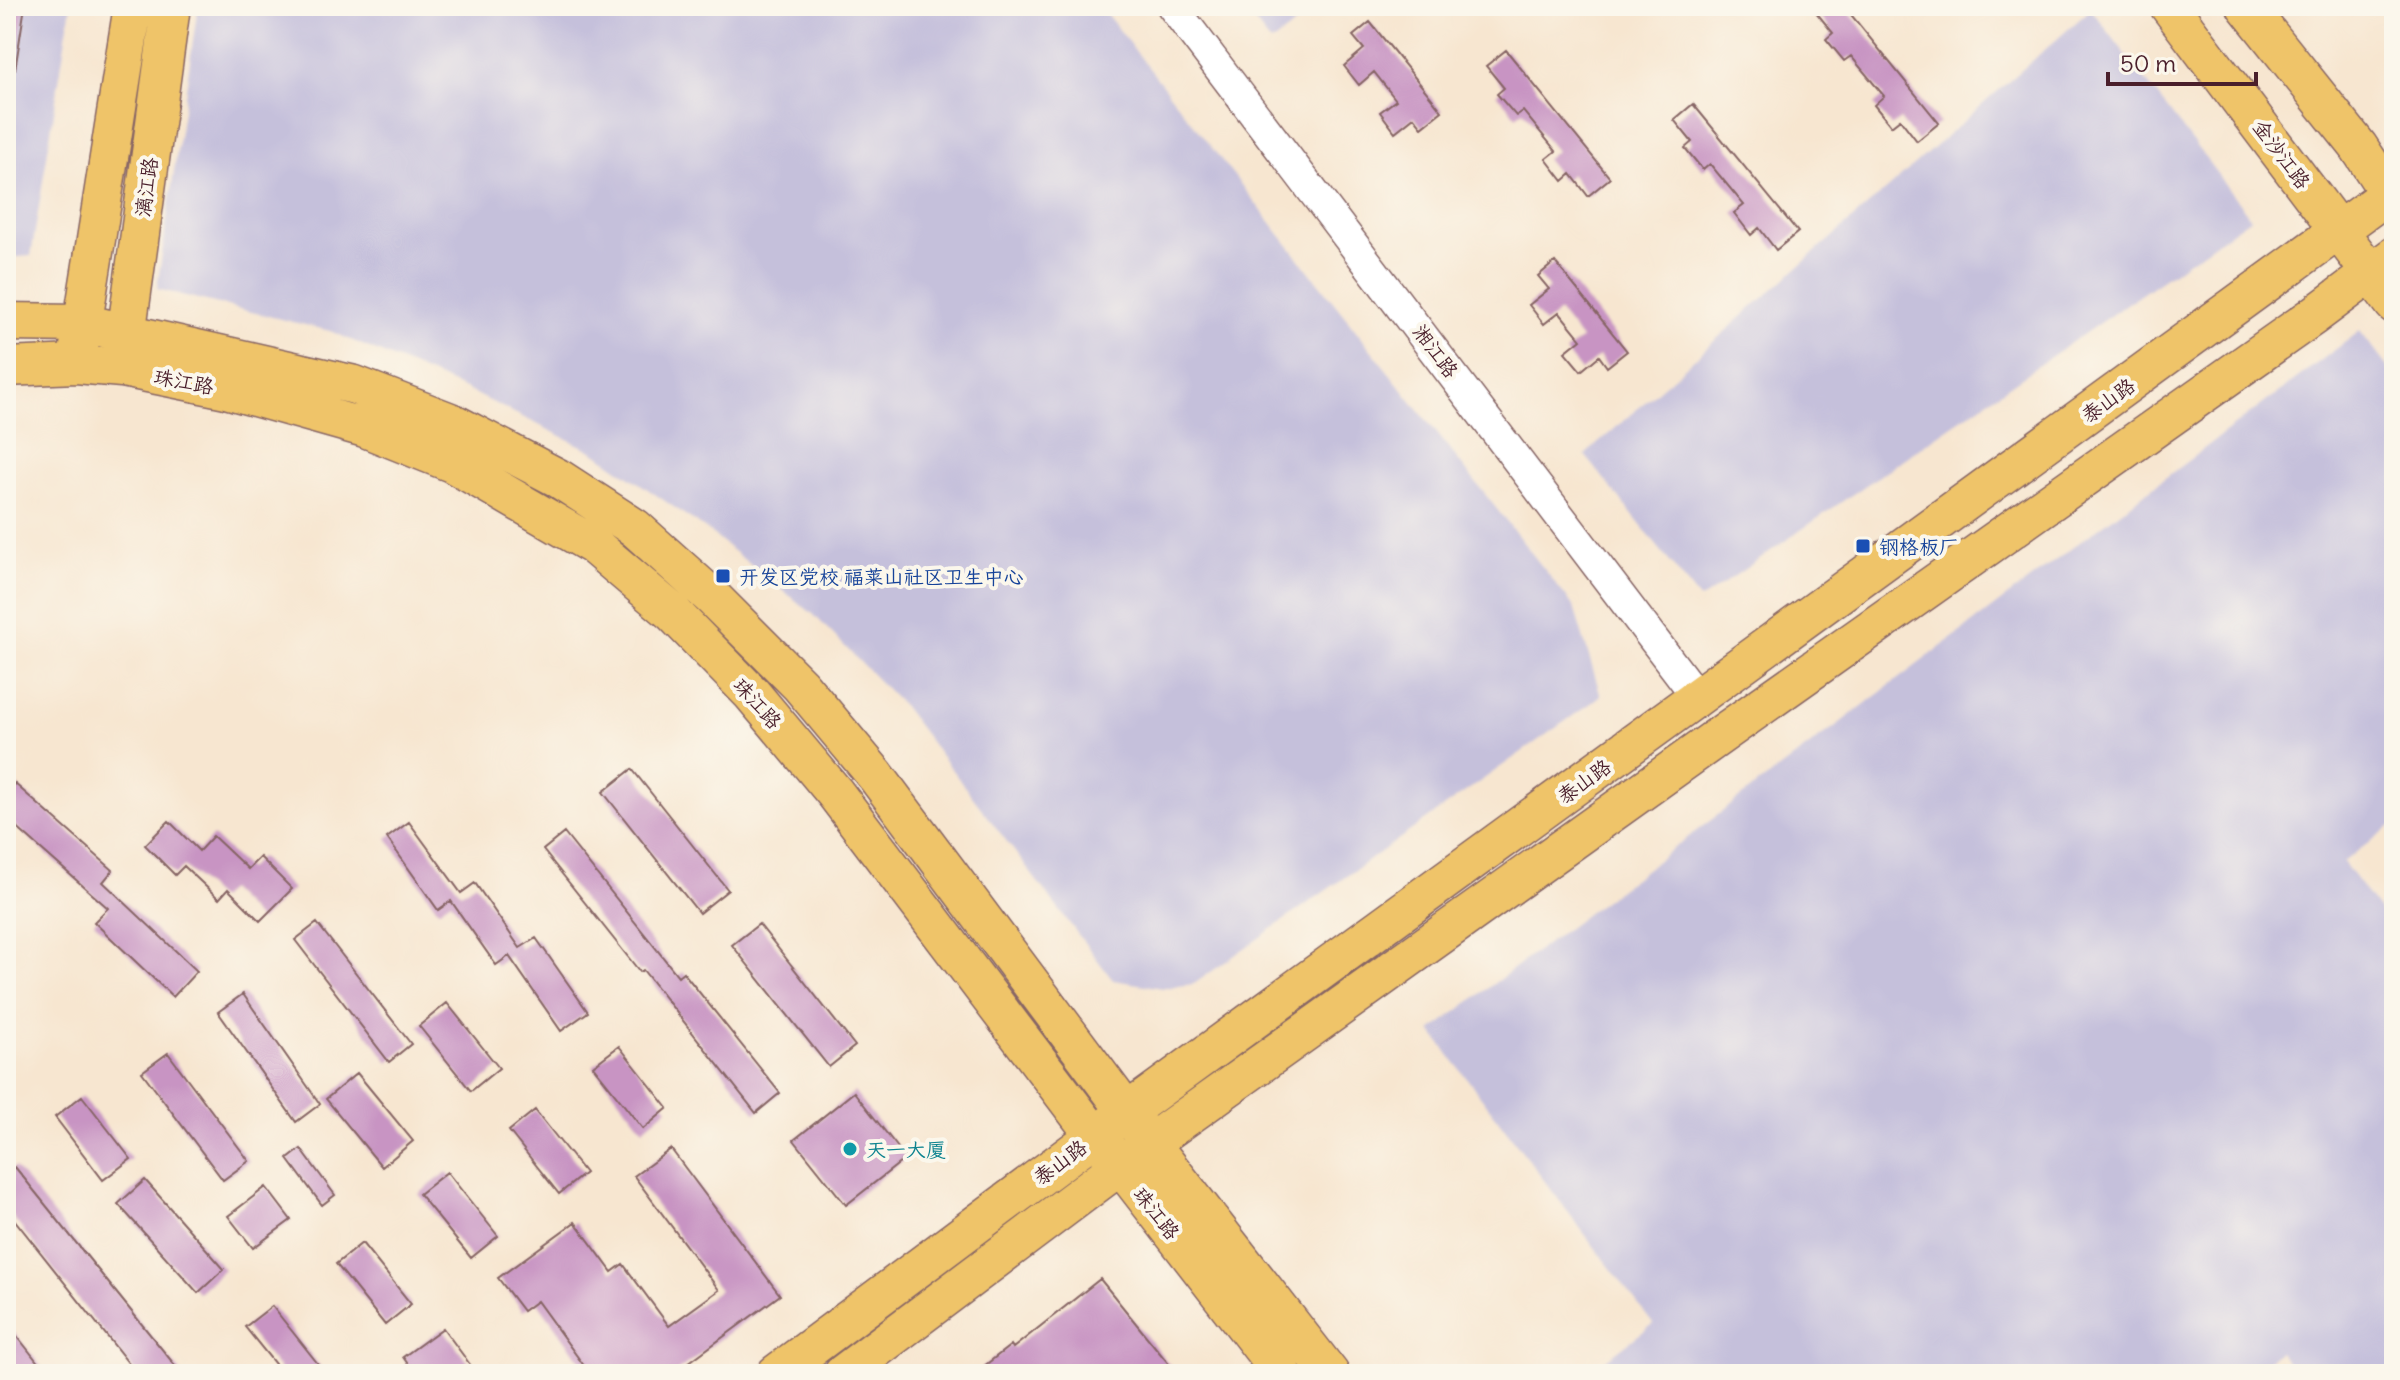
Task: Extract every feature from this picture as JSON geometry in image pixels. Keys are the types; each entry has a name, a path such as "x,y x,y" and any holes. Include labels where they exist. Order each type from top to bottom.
{"main road":[{"name":"漓江路","path":"76,364 133,6"},
{"name":"漓江路","path":"124,350 171,6"},
{"name":"金沙江路","path":"2169,6 2339,229 2383,264 2394,304"},
{"path":"2246,6 2358,146 2392,195"},
{"name":"泰山路","path":"776,1374 1127,1112 2264,287 2339,229 2392,195"},
{"name":"泰山路","path":"843,1374 1135,1154 2383,264"},
{"path":"6,322 82,323 124,350 355,385 453,423 545,471 635,528 712,597 800,685 876,776 1127,1112 1135,1154 1330,1374"},
{"name":"珠江路","path":"6,367 76,364 124,350 226,389 365,428 452,463 593,545 673,613 752,694 835,793 1095,1136 1135,1154 1282,1374"}],"street":[{"name":"湘江路","path":"1172,6 1698,698"}],"shaded area":[{"path":"6,6 71,6 31,256 6,258"},
{"path":"198,6 1100,6 1574,607 1601,696 1194,984 1163,988 1113,980 902,705 813,614 704,528 594,452 465,389 330,331 157,289"},
{"path":"1242,6 1320,6 1271,43"},
{"path":"2091,9 2251,218 1700,600 1585,455"},
{"path":"2360,331 2394,376 2394,824 2343,862 2394,930 2394,1374 2296,1374 2279,1352 2250,1374 1587,1374 1653,1324 1431,1031"}],"building":[{"path":"6,6 25,6 15,70 6,69"},
{"path":"1811,6 1844,6 1939,123 1917,141 1900,119 1891,126 1874,105 1884,96 1851,56 1844,61 1826,39 1833,33"},
{"path":"1370,22 1442,111 1422,127 1414,117 1395,132 1380,112 1396,100 1374,72 1359,85 1344,66 1364,49 1353,36"},
{"path":"1506,50 1610,178 1588,196 1571,174 1563,181 1546,159 1556,151 1523,111 1516,116 1497,94 1504,88 1486,66"},
{"path":"1693,104 1798,232 1776,250 1759,228 1751,235 1734,213 1744,205 1710,164 1703,170 1685,148 1692,142 1674,120"},
{"path":"1555,262 1627,351 1607,367 1599,356 1581,371 1565,352 1581,339 1559,312 1544,324 1529,305 1549,289 1538,276"},
{"path":"632,769 728,890 699,913 603,792"},
{"path":"14,783 113,870 103,882 197,971 173,997 94,922 108,908 6,818 6,793"},
{"path":"169,821 199,851 213,836 248,869 260,857 292,889 260,921 228,889 219,899 184,866 175,875 145,845"},
{"path":"409,822 461,893 475,883 520,948 536,938 588,1012 561,1031 509,956 496,965 451,901 438,910 387,838"},
{"path":"564,833 678,976 683,972 780,1093 756,1113 543,850"},
{"path":"317,923 411,1044 389,1062 295,940"},
{"path":"759,924 855,1046 829,1067 732,945"},
{"path":"243,994 320,1104 296,1122 218,1012"},
{"path":"447,1003 499,1068 471,1091 419,1026"},
{"path":"619,1046 668,1108 643,1129 593,1066"},
{"path":"168,1053 249,1161 223,1180 142,1072"},
{"path":"357,1073 413,1141 382,1167 326,1099"},
{"name":"天一大厦","path":"854,1092 906,1158 846,1205 794,1140"},
{"path":"82,1096 131,1159 103,1180 55,1117"},
{"path":"535,1110 585,1173 559,1194 509,1131"},
{"path":"301,1149 335,1195 322,1205 288,1159"},
{"path":"671,1149 780,1295 673,1374 590,1374 537,1301 523,1311 498,1278 575,1222 612,1272 623,1264 669,1326 719,1290 634,1176"},
{"path":"15,1167 182,1374 137,1374 6,1209 6,1174"},
{"path":"447,1172 498,1236 471,1258 419,1194"},
{"path":"145,1180 224,1269 198,1293 118,1204"},
{"path":"266,1187 291,1220 253,1248 228,1216"},
{"path":"362,1243 411,1304 385,1325 336,1264"},
{"path":"1100,1279 1177,1374 974,1374 1011,1345 1013,1348"},
{"path":"272,1306 326,1374 283,1374 245,1327"},
{"path":"6,1322 47,1374 6,1374"},
{"path":"443,1328 477,1374 415,1374 403,1357"}],"place":[{"name":"钢格板厂","path":"1863,546"},
{"name":"开发区党校 福莱山社区卫生中心","path":"723,576"},
{"name":"天一大厦","path":"850,1149"}]}
